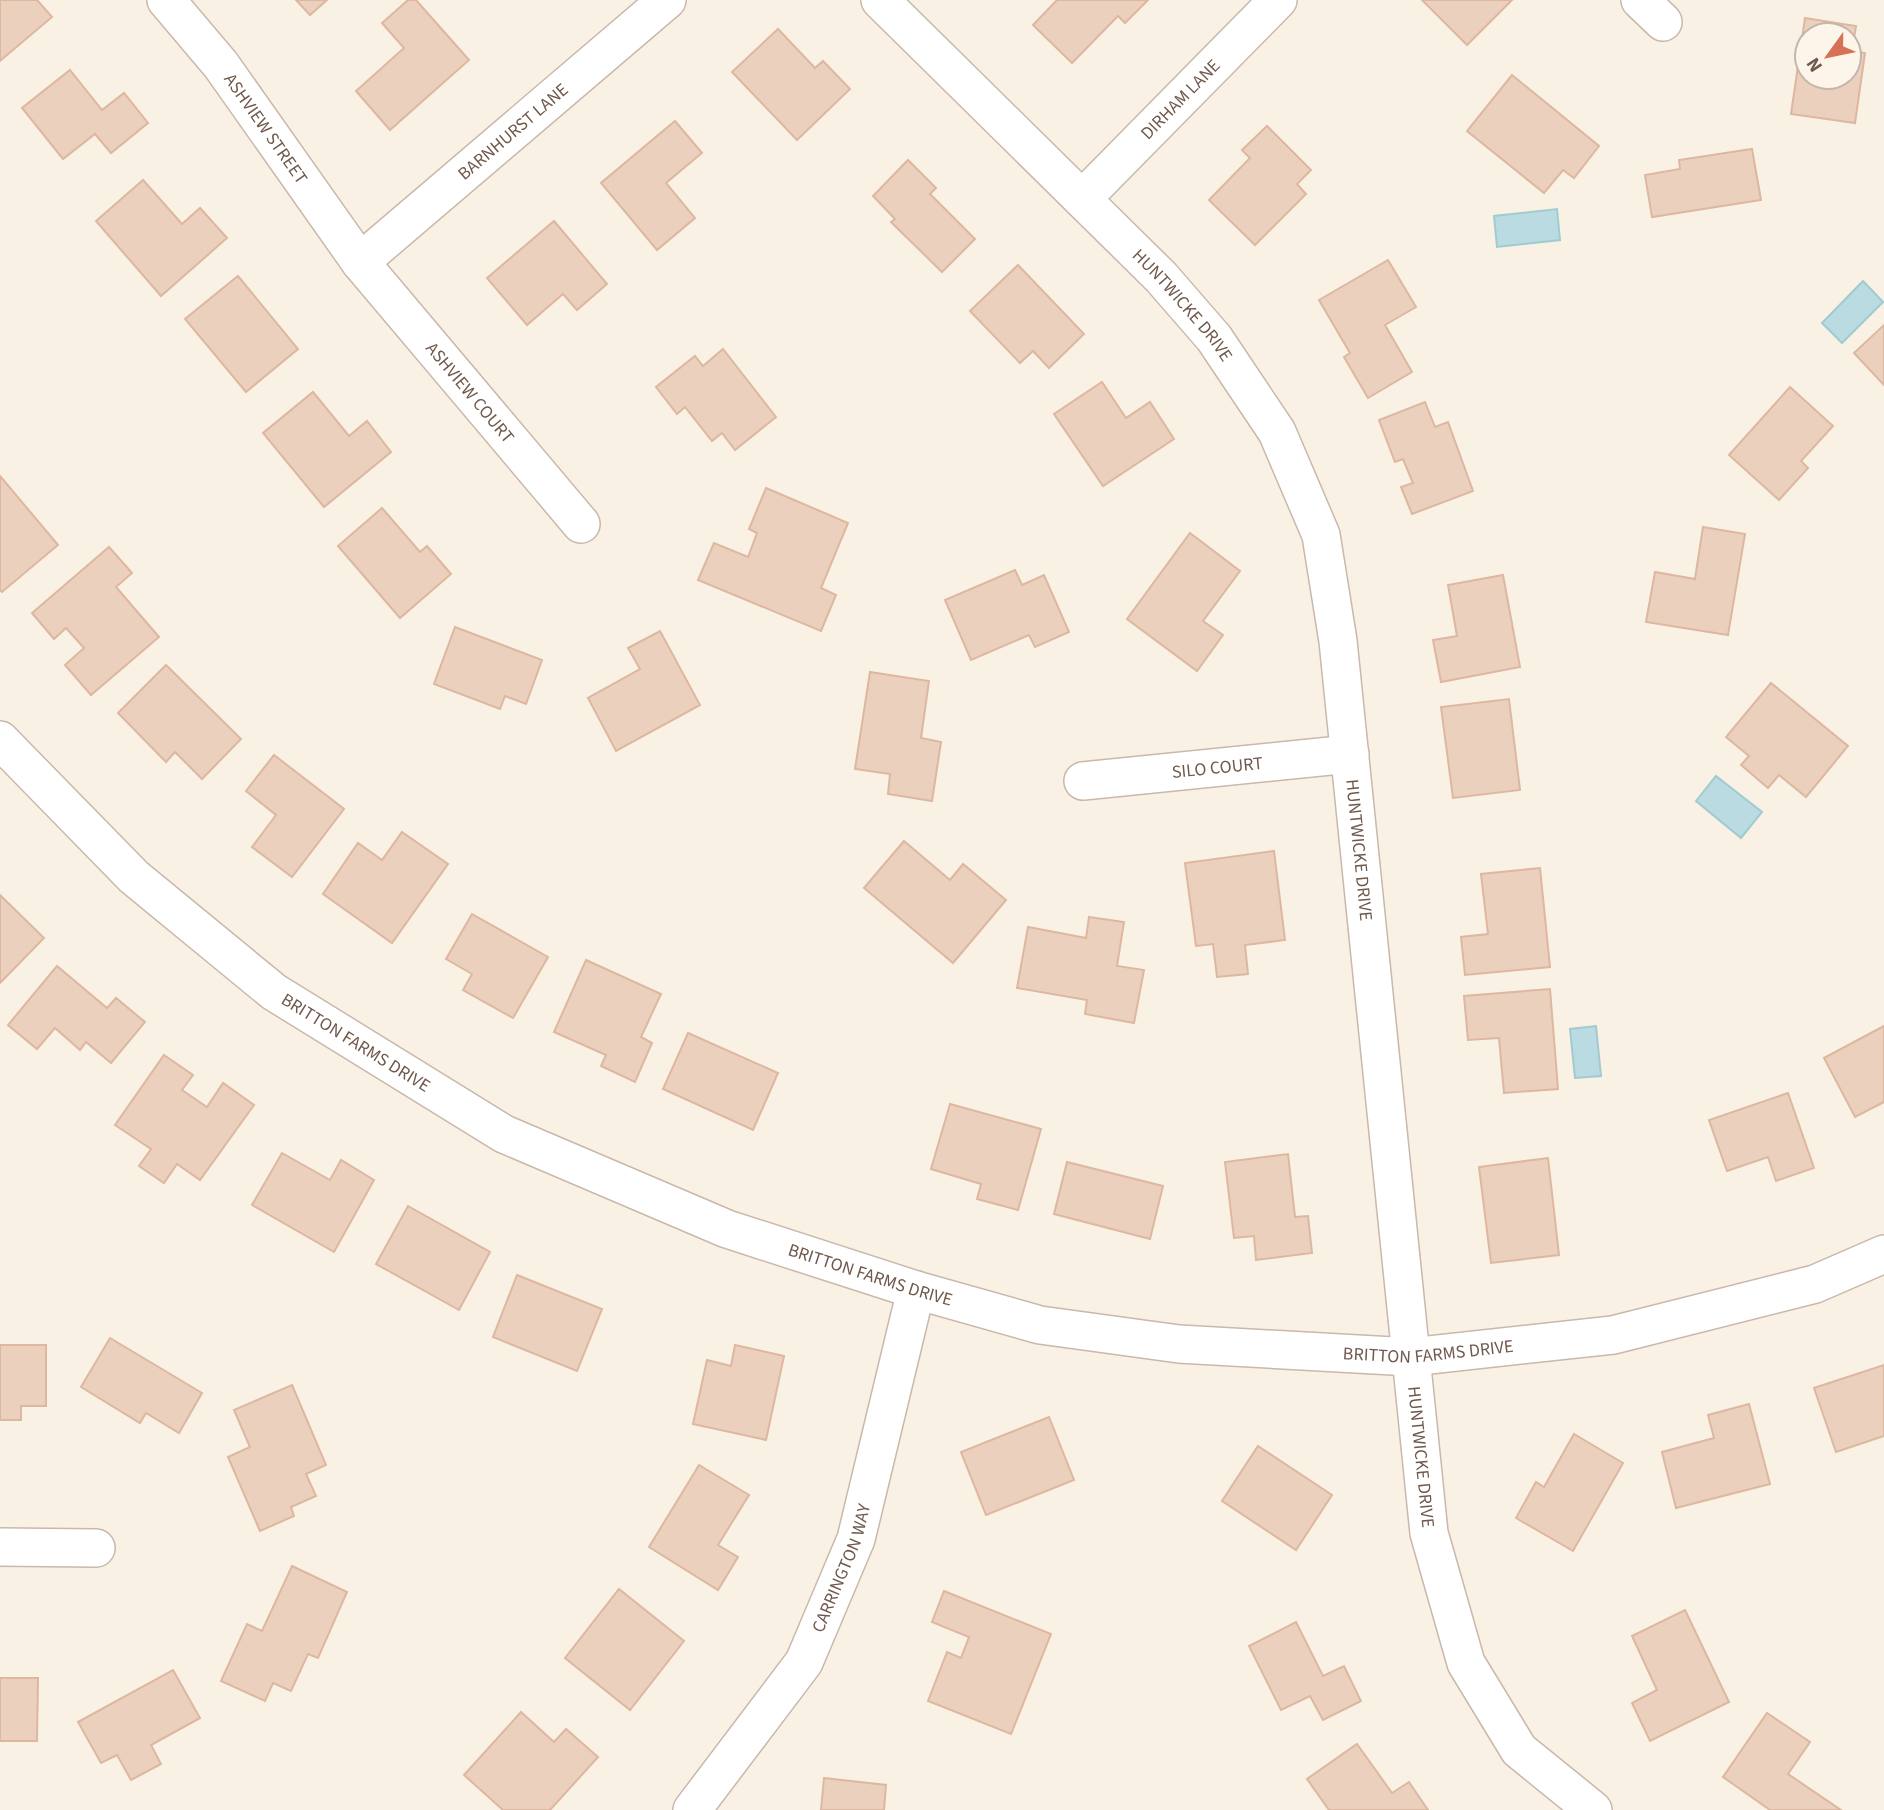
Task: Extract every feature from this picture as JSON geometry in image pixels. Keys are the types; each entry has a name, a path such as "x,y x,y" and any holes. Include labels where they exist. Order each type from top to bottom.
{"street":[{"name":"ASHVIEW STREET","path":"166,0 220,65 360,262"},
{"name":"BARNHURST LANE","path":"360,262 667,0"},
{"name":"HUNTWICKE DRIVE","path":"880,0 1161,277 1214,338 1277,432 1321,535 1338,641 1429,1533 1466,1664 1519,1750 1593,1810"},
{"name":"DIRHAM LANE","path":"1082,199 1278,0"},
{"name":"ASHVIEW COURT","path":"360,262 581,524"},
{"name":"BRITTON FARMS DRIVE","path":"0,740 134,877 274,992 505,1134 727,1229 916,1290 1040,1325 1179,1344 1411,1357 1613,1335 1815,1284 1884,1254"},
{"name":"SILO COURT","path":"1083,781 1350,754"},
{"name":"CARRINGTON WAY","path":"692,1810 804,1662 856,1539 916,1290"},
{"path":"0,1547 96,1548"}],"water":[{"path":"1557,209 1560,240 1497,247 1494,216"},
{"path":"1863,281 1883,302 1842,343 1822,323"},
{"path":"1716,776 1762,812 1741,838 1696,801"},
{"path":"1596,1026 1601,1076 1575,1078 1570,1029"}],"building":[{"path":"0,0 37,0 52,17 0,61"},
{"path":"296,0 327,0 310,15"},
{"path":"408,0 416,0 469,60 390,130 356,91 404,48 382,23"},
{"path":"1057,0 1148,0 1125,23 1118,16 1072,63 1033,25"},
{"path":"1422,0 1512,0 1467,45"},
{"path":"778,29 815,68 823,61 850,89 797,140 732,72"},
{"path":"70,70 102,110 124,93 148,123 111,153 95,134 63,159 22,108"},
{"path":"1512,75 1599,146 1574,178 1563,170 1544,193 1467,131"},
{"path":"1794,91 1860,91 1855,123 1791,114"},
{"path":"675,121 702,153 666,183 695,218 657,250 601,183"},
{"path":"1267,126 1311,170 1297,184 1306,194 1255,245 1209,200 1250,158 1242,150"},
{"path":"1752,149 1761,200 1652,217 1645,175 1680,169 1679,160"},
{"path":"908,160 936,188 930,194 975,239 942,272 891,222 895,219 873,196"},
{"path":"143,180 182,224 200,208 227,238 161,296 96,221"},
{"path":"554,221 607,284 577,310 563,294 527,325 487,278"},
{"path":"1388,260 1416,307 1385,325 1412,372 1368,398 1344,357 1350,353 1319,300"},
{"path":"1018,265 1084,334 1049,368 1033,351 1020,363 970,311"},
{"path":"238,276 298,349 246,392 185,319"},
{"path":"1884,325 1884,385 1854,353"},
{"path":"723,349 776,417 735,450 722,433 712,441 685,407 677,414 656,387 695,356 703,366"},
{"path":"1102,382 1126,418 1150,402 1174,439 1103,486 1054,414"},
{"path":"1790,387 1833,426 1801,461 1808,468 1779,500 1729,455"},
{"path":"313,392 349,436 367,421 391,452 324,507 263,433"},
{"path":"1425,402 1435,427 1448,422 1473,491 1412,514 1401,487 1413,483 1403,459 1395,462 1379,420"},
{"path":"0,476 58,545 2,592 0,590"},
{"path":"766,488 848,523 821,588 836,595 821,631 698,580 714,543 748,557 757,533 749,529"},
{"path":"382,508 420,552 427,546 451,574 400,618 338,546"},
{"path":"1703,527 1745,534 1728,635 1646,622 1655,572 1695,579"},
{"path":"1190,533 1240,571 1203,621 1223,635 1197,671 1127,619"},
{"path":"109,547 132,573 116,587 159,637 91,695 65,665 84,648 66,628 54,639 32,613"},
{"path":"1015,570 1022,585 1044,575 1069,632 1035,647 1029,635 971,660 945,600"},
{"path":"1503,575 1520,667 1441,682 1433,640 1457,636 1448,585"},
{"path":"455,627 542,660 526,704 505,696 500,709 434,684"},
{"path":"660,631 700,705 616,751 588,698 640,669 628,648"},
{"path":"166,665 241,739 202,779 175,752 166,762 118,713"},
{"path":"870,672 929,681 921,738 941,742 932,801 888,794 890,774 855,769"},
{"path":"1771,683 1848,746 1806,797 1779,775 1768,788 1741,765 1749,756 1726,737"},
{"path":"1509,699 1520,790 1453,798 1441,707"},
{"path":"274,755 344,809 292,877 252,847 276,815 246,791"},
{"path":"402,832 448,864 392,943 323,894 358,843 382,860"},
{"path":"904,841 950,880 963,864 1006,900 953,963 864,888"},
{"path":"1274,851 1285,940 1245,945 1248,974 1217,977 1213,944 1196,946 1185,863"},
{"path":"1540,868 1550,967 1465,975 1461,937 1488,934 1481,874"},
{"path":"0,895 44,938 0,983"},
{"path":"472,914 548,957 513,1018 463,990 472,974 446,959"},
{"path":"1089,917 1124,922 1117,966 1144,970 1134,1023 1085,1014 1087,1000 1017,988 1028,927 1086,938"},
{"path":"586,960 661,994 641,1037 652,1043 635,1082 601,1066 606,1055 554,1032"},
{"path":"57,966 107,1008 116,998 145,1022 111,1063 86,1042 80,1050 55,1028 37,1049 8,1025"},
{"path":"1550,989 1558,1089 1504,1093 1499,1038 1468,1040 1464,996"},
{"path":"1884,1026 1884,1102 1855,1117 1824,1058"},
{"path":"688,1033 778,1073 753,1130 663,1089"},
{"path":"164,1055 193,1075 182,1090 207,1107 223,1083 254,1105 200,1180 177,1164 164,1183 139,1166 151,1149 115,1125"},
{"path":"1788,1093 1814,1168 1776,1181 1768,1157 1727,1171 1709,1120"},
{"path":"950,1104 1041,1129 1018,1210 977,1199 981,1184 931,1169"},
{"path":"282,1153 330,1180 341,1160 374,1180 334,1252 252,1205"},
{"path":"1288,1154 1295,1217 1308,1216 1312,1253 1256,1260 1254,1236 1234,1238 1225,1162"},
{"path":"1548,1158 1559,1255 1491,1263 1479,1167"},
{"path":"1067,1162 1163,1186 1150,1239 1054,1214"},
{"path":"408,1206 490,1252 459,1310 376,1264"},
{"path":"517,1275 602,1309 577,1371 493,1337"},
{"path":"110,1338 202,1393 179,1433 146,1413 140,1423 81,1387"},
{"path":"0,1345 46,1345 46,1406 21,1406 21,1420 0,1420"},
{"path":"735,1345 784,1356 766,1440 693,1424 707,1360 731,1366"},
{"path":"1884,1365 1884,1436 1836,1452 1814,1388"},
{"path":"292,1385 326,1465 306,1474 316,1496 291,1507 294,1516 260,1531 228,1457 250,1447 234,1410"},
{"path":"1749,1404 1770,1484 1676,1508 1662,1452 1714,1438 1708,1415"},
{"path":"1049,1417 1074,1480 986,1515 961,1452"},
{"path":"1574,1434 1623,1463 1573,1551 1516,1518 1536,1482 1544,1487"},
{"path":"1258,1446 1332,1495 1296,1550 1222,1501"},
{"path":"699,1465 749,1495 718,1545 738,1557 718,1590 649,1547"},
{"path":"292,1566 347,1592 318,1658 308,1654 291,1691 273,1683 265,1701 221,1681 247,1624 262,1631"},
{"path":"619,1589 684,1641 630,1710 565,1658"},
{"path":"944,1591 1051,1634 1011,1734 928,1701 947,1652 961,1658 969,1637 932,1622"},
{"path":"1685,1610 1729,1702 1650,1741 1632,1703 1657,1690 1632,1636"},
{"path":"1296,1622 1323,1676 1344,1666 1361,1701 1323,1720 1310,1696 1281,1710 1249,1646"},
{"path":"173,1670 200,1718 151,1745 161,1764 131,1780 117,1755 101,1763 78,1722"},
{"path":"0,1678 38,1678 37,1741 0,1741"},
{"path":"521,1712 554,1742 566,1729 598,1757 550,1810 503,1810 464,1775"},
{"path":"1767,1713 1810,1742 1788,1774 1841,1810 1770,1810 1723,1777"},
{"path":"1357,1744 1392,1793 1409,1782 1428,1810 1329,1810 1307,1779"},
{"path":"824,1778 886,1785 884,1810 821,1810"}]}
